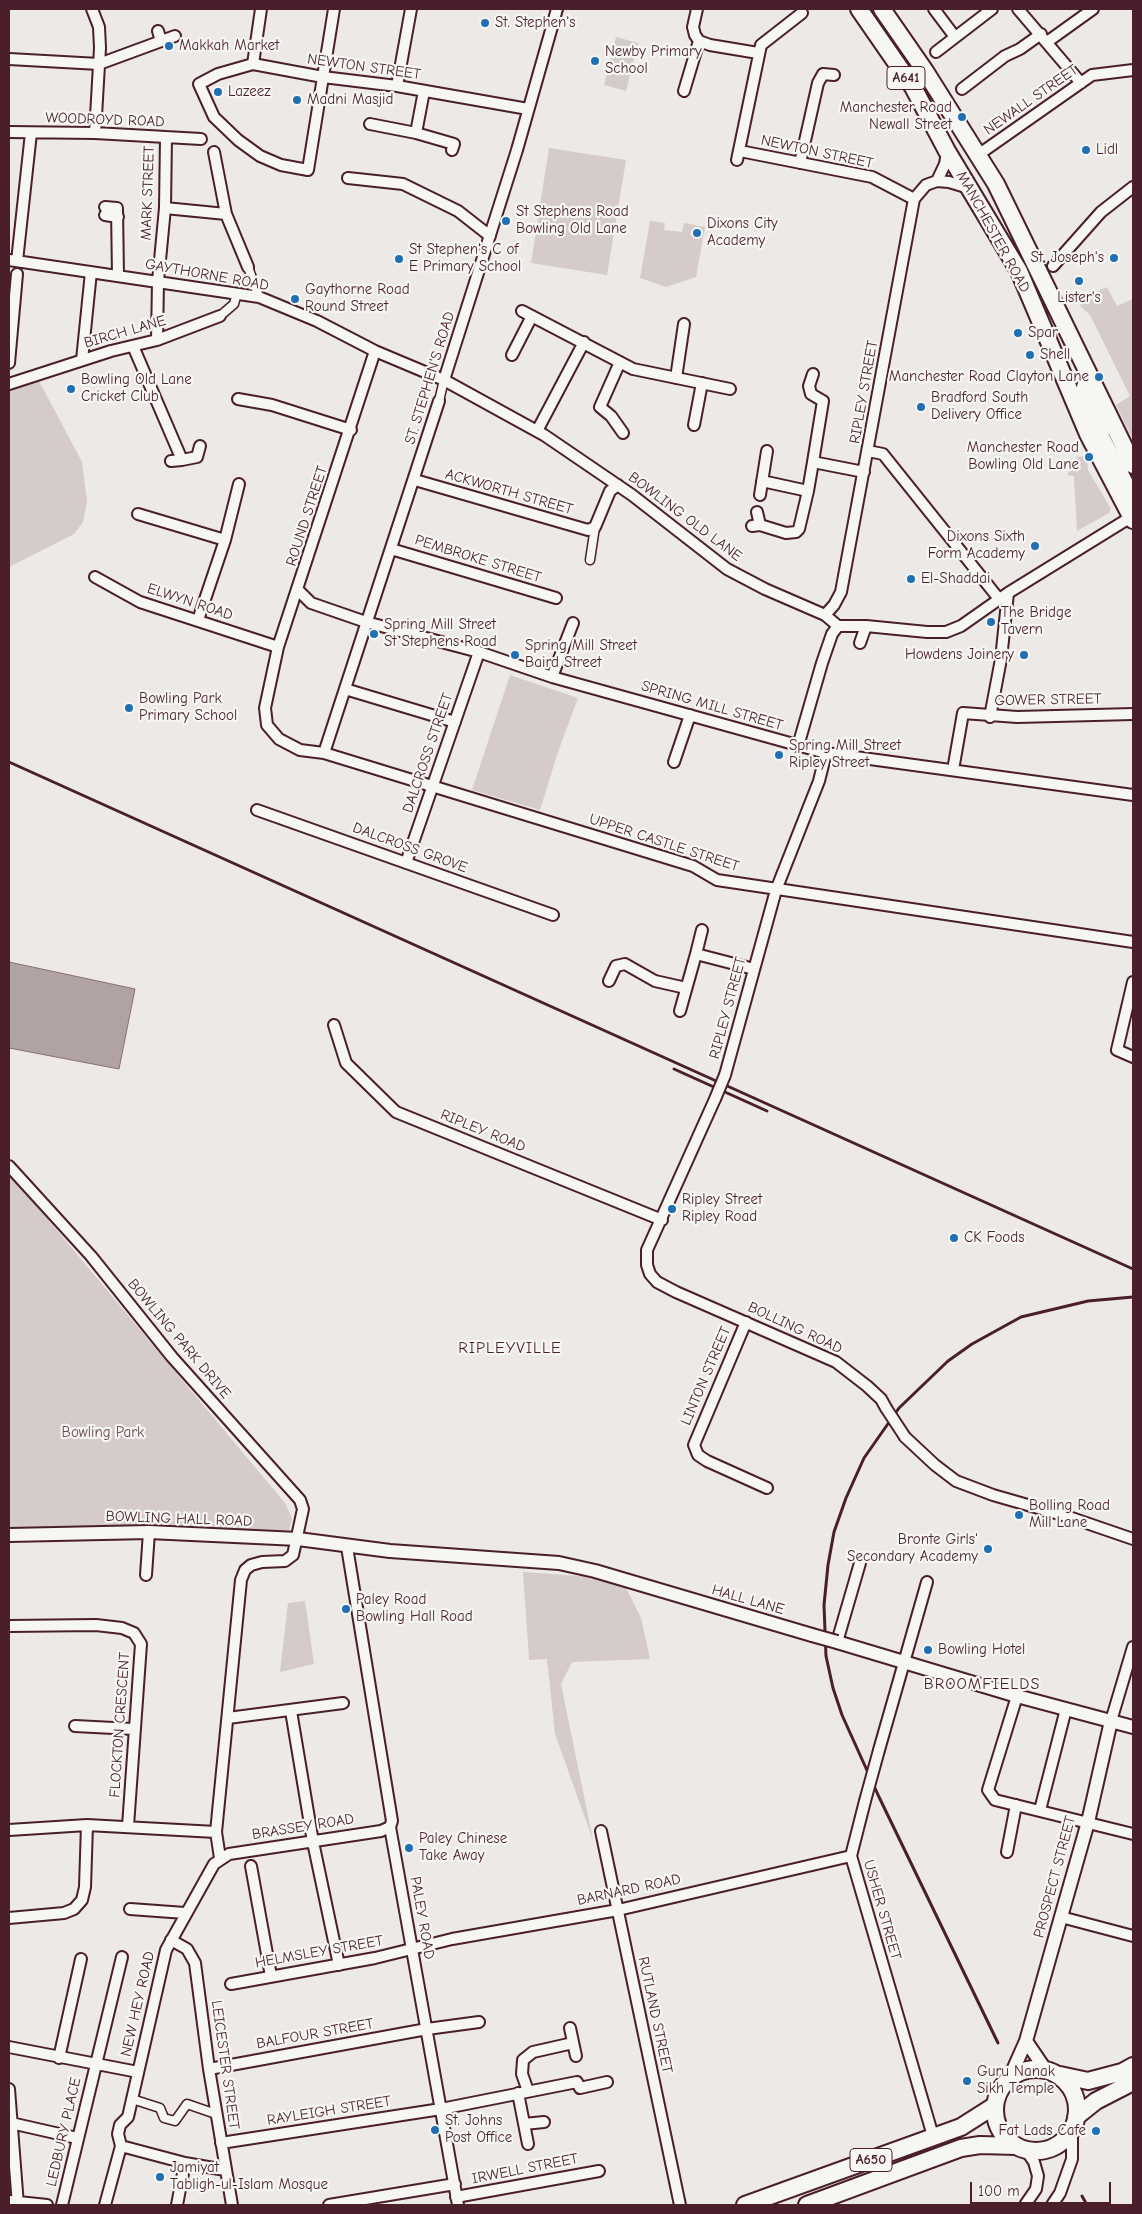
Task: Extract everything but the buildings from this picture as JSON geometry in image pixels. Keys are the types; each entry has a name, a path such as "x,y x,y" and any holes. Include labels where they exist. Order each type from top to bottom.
{"main road":[{"name":"MANCHESTER ROAD","path":"859,9 913,88 947,151 1019,271 1088,434 1133,517"},
{"name":"MANCHESTER ROAD","path":"882,9 925,71 978,155 1018,227 1132,461"},
{"path":"1078,351 1078,371 1102,439 1131,495 1133,517"},
{"path":"1021,2148 1003,2135 995,2119 994,2106 998,2091 1010,2077 1027,2069 1052,2072 1088,2081 1122,2072 1133,2066"},
{"path":"1052,2072 1067,2082 1076,2098 1074,2124"},
{"name":"A650","path":"807,2205 961,2148 980,2145 1041,2151 1056,2146 1096,2101 1133,2082"},
{"name":"A650","path":"745,2205 961,2126 994,2106"}],"street":[{"path":"92,9 99,27 95,133"},
{"path":"253,64 261,9"},
{"path":"323,77 334,9"},
{"path":"397,86 411,9"},
{"name":"ST. STEPHEN'S ROAD","path":"324,753 366,622 415,480 557,9"},
{"path":"697,9 693,27 694,36 699,41 758,53 761,46 802,13"},
{"path":"934,9 955,38"},
{"path":"936,52 992,9"},
{"path":"1018,9 1080,83"},
{"path":"962,88 1005,56 1044,38 1093,9"},
{"path":"9,58 99,64 160,36 175,36"},
{"path":"684,91 699,41"},
{"name":"NEWTON STREET","path":"758,53 739,156 800,162 872,177 914,199"},
{"name":"NEWTON STREET","path":"323,77 308,170 281,165 260,156 238,140 214,117 199,84 218,74 253,64 323,77 397,86 528,109"},
{"name":"NEWALL STREET","path":"978,155 1092,75 1133,70"},
{"path":"800,162 818,83 823,74 834,75"},
{"path":"416,132 424,91"},
{"path":"370,124 416,132 454,144 452,150"},
{"name":"WOODROYD ROAD","path":"9,132 95,133 201,139"},
{"path":"9,363 17,274 13,261 31,133"},
{"name":"MARK STREET","path":"157,340 158,281 165,208 166,137"},
{"path":"937,181 945,164 947,151"},
{"path":"214,152 226,214 259,297"},
{"path":"348,178 360,185 403,184 458,211 490,236"},
{"path":"914,199 926,186 937,181 959,184 970,188"},
{"path":"1053,266 1101,212 1133,187"},
{"name":"RIPLEY STREET","path":"825,615 834,605 841,592 914,199"},
{"path":"165,208 226,214"},
{"path":"105,211 118,213 118,276"},
{"name":"GAYTHORNE ROAD","path":"13,261 259,297 317,321 375,351 444,380"},
{"path":"82,360 91,272"},
{"name":"BIRCH LANE","path":"9,384 82,360 157,340 220,316 234,304 237,293"},
{"path":"512,355 527,313 633,369 730,389"},
{"path":"676,378 684,324"},
{"path":"537,431 584,342"},
{"path":"133,346 182,460"},
{"name":"ROUND STREET","path":"267,690 278,647 351,430 375,351"},
{"path":"620,362 600,406 611,416 623,433"},
{"path":"757,512 756,526 786,533 796,532 799,529 826,398 812,394 809,386 812,374"},
{"name":"BOWLING OLD LANE","path":"444,380 537,431 618,485 727,569 765,589 825,615 838,626"},
{"path":"694,425 702,383"},
{"path":"238,399 272,405 351,430"},
{"path":"171,461 197,457 200,446"},
{"path":"760,496 767,451"},
{"path":"868,451 883,454 1004,596 1001,659 990,717"},
{"path":"813,462 864,472"},
{"name":"ACKWORTH STREET","path":"415,480 588,530 595,527"},
{"path":"762,482 808,491"},
{"path":"198,620 225,540 239,484"},
{"path":"590,560 595,527 610,491 618,485"},
{"path":"138,514 225,540"},
{"path":"798,746 822,663 832,634 838,626 866,626 905,632 946,632 961,626 1004,596 1133,517"},
{"name":"PEMBROKE STREET","path":"391,549 556,598"},
{"name":"ELWYN ROAD","path":"95,577 140,602 278,647"},
{"name":"SPRING MILL STREET","path":"298,590 311,603 366,622 479,652 552,677 826,753 1133,795"},
{"path":"552,677 573,623"},
{"path":"860,643 866,626"},
{"name":"DALCROSS STREET","path":"406,863 479,652"},
{"path":"346,689 454,722"},
{"name":"UPPER CASTLE STREET","path":"267,690 265,708 267,725 279,739 300,750 324,753 693,866 717,880 1133,942"},
{"path":"674,762 690,714"},
{"name":"GOWER STREET","path":"953,770 963,714 990,717 1133,714"},
{"name":"RIPLEY STREET","path":"646,1265 647,1250 725,1075 776,890 819,781 826,753"},
{"name":"DALCROSS GROVE","path":"257,810 553,915"},
{"path":"680,1011 702,930"},
{"path":"696,954 754,968"},
{"path":"609,981 616,966 625,964 655,981 686,988"},
{"path":"1133,982 1117,1050 1133,1057"},
{"name":"RIPLEY ROAD","path":"334,1025 346,1064 396,1112 662,1220"},
{"name":"BOWLING PARK DRIVE","path":"9,1166 90,1256 172,1356 300,1500 303,1509 298,1539"},
{"name":"BOLLING ROAD","path":"646,1265 657,1282 836,1362 874,1392 905,1437 935,1465 956,1481 993,1495 1132,1537"},
{"name":"LINTON STREET","path":"746,1322 694,1445 698,1455 707,1461 767,1488"},
{"path":"146,1575 149,1532"},
{"name":"BOWLING HALL ROAD","path":"9,1534 149,1532 298,1539 347,1547"},
{"path":"220,1858 216,1832 241,1580 245,1570 251,1565 285,1560 293,1555 298,1539"},
{"name":"HALL LANE","path":"347,1547 559,1563 595,1571 1017,1696 1133,1727"},
{"name":"PALEY ROAD","path":"347,1547 392,1821 390,1827 457,2201"},
{"path":"837,1642 860,1563"},
{"name":"USHER STREET","path":"927,1582 851,1856 933,2136"},
{"name":"FLOCKTON CRESCENT","path":"9,1626 96,1625 122,1628 134,1633 141,1644 133,1729 128,1826"},
{"path":"1111,1721 1133,1647"},
{"path":"1017,1696 988,1790 996,1800 1133,1834"},
{"path":"228,1718 343,1703"},
{"path":"1040,1810 1066,1709"},
{"path":"291,1711 313,1842 339,1965"},
{"name":"PROSPECT STREET","path":"1010,2077 1026,2041 1088,1822 1111,1721"},
{"path":"76,1726 133,1729"},
{"path":"1007,1852 1016,1805"},
{"path":"9,1830 87,1825 216,1832"},
{"path":"9,1918 64,1913 74,1909 82,1900 85,1887 87,1825"},
{"name":"BRASSEY ROAD","path":"220,1858 258,1848 313,1842 381,1831 390,1827"},
{"name":"RUTLAND STREET","path":"601,1831 680,2205"},
{"name":"BARNARD ROAD","path":"412,1949 452,1938 618,1910 851,1856"},
{"name":"NEW HEY ROAD","path":"105,2205 121,2146 118,2134 120,2125 128,2117 163,1961 171,1940 206,1875 220,1858"},
{"path":"251,1866 272,1976"},
{"path":"130,1909 185,1913"},
{"path":"1061,1917 1133,1936"},
{"name":"LEICESTER STREET","path":"171,1940 188,1949 195,1963 209,2069 232,2205"},
{"name":"HELMSLEY STREET","path":"231,1984 339,1965 412,1949"},
{"name":"LEDBURY PLACE","path":"62,2205 122,1957"},
{"path":"59,2058 80,1959"},
{"name":"BALFOUR STREET","path":"209,2069 427,2029 479,2022"},
{"path":"570,2028 576,2056"},
{"path":"1026,2041 1052,2072"},
{"path":"528,2144 524,2124 523,2060 532,2052 573,2043"},
{"path":"9,2047 138,2072"},
{"name":"RAYLEIGH STREET","path":"221,2143 441,2109 577,2082 580,2088 607,2082"},
{"path":"9,2089 15,2202 47,2205"},
{"path":"132,2099 160,2108 164,2118 175,2122 178,2130"},
{"path":"175,2122 187,2104 216,2114"},
{"path":"524,2124 544,2122"},
{"path":"11,2123 77,2138"},
{"path":"1052,2205 1060,2193 1072,2159 1074,2124"},
{"path":"121,2146 185,2163 225,2170"},
{"path":"1021,2148 1034,2162 1038,2176 1036,2190 1025,2205"},
{"path":"177,2205 185,2163"},
{"name":"IRWELL STREET","path":"457,2201 599,2170"},
{"path":"329,2205 347,2204 455,2184"}],"green space":[{"path":"616,37 638,43 626,91 604,85"},
{"path":"549,148 626,160 607,275 531,263"},
{"path":"650,221 665,223 664,230 682,232 684,223 705,227 696,277 666,287 640,278"},
{"path":"1107,287 1117,306 1133,299 1133,440 1116,405 1130,396 1090,315 1081,307 1079,300"},
{"path":"38,379 82,462 87,501 83,522 74,534 9,567 9,390"},
{"path":"1087,456 1088,470 1111,509 1109,513 1077,531 1074,476 1067,475 1077,457"},
{"path":"510,675 578,698 558,752 540,810 472,790"},
{"name":"Bowling Park","path":"9,1173 285,1503 292,1518 288,1535 164,1526 9,1528"},
{"path":"523,1572 594,1577 626,1588 641,1618 650,1659 572,1662 561,1684 593,1840 555,1734 547,1659 529,1660"},
{"path":"305,1601 314,1664 280,1672 288,1603"}],"shaded area":[{"path":"9,962 135,989 119,1069 9,1048"}],"railway":[{"path":"9,762 1133,1269"},
{"path":"674,1069 767,1111"},
{"path":"998,2043 879,1797 842,1715 833,1688 826,1656 824,1605 828,1565 834,1532 846,1498 864,1458 899,1408 948,1361 972,1344 1021,1317 1088,1301 1133,1297"},
{"path":"1082,2196 1087,2205"}],"place":[{"name":"St. Stephen's","path":"485,23"},
{"name":"Makkah Market","path":"169,46"},
{"name":"Newby Primary School","path":"595,61"},
{"name":"Lazeez","path":"218,92"},
{"name":"Madni Masjid","path":"297,100"},
{"name":"Manchester Road Newall Street","path":"962,117"},
{"name":"Lidl","path":"1086,150"},
{"name":"St Stephens Road Bowling Old Lane","path":"506,221"},
{"name":"Dixons City Academy","path":"697,233"},
{"name":"St. Joseph's","path":"1114,258"},
{"name":"St Stephen's C of E Primary School","path":"399,259"},
{"name":"Lister's","path":"1079,281"},
{"name":"Gaythorne Road Round Street","path":"295,299"},
{"name":"Spar","path":"1018,333"},
{"name":"Shell","path":"1030,355"},
{"name":"Manchester Road Clayton Lane","path":"1099,377"},
{"name":"Bowling Old Lane Cricket Club","path":"71,389"},
{"name":"Bradford South Delivery Office","path":"921,407"},
{"name":"Manchester Road Bowling Old Lane","path":"1089,457"},
{"name":"Dixons Sixth Form Academy","path":"1035,546"},
{"name":"El-Shaddai","path":"911,579"},
{"name":"The Bridge Tavern","path":"991,622"},
{"name":"Spring Mill Street St Stephens Road","path":"374,634"},
{"name":"Spring Mill Street Baird Street","path":"515,655"},
{"name":"Howdens Joinery","path":"1024,655"},
{"name":"Bowling Park Primary School","path":"129,708"},
{"name":"Spring Mill Street Ripley Street","path":"779,755"},
{"name":"Ripley Street Ripley Road","path":"672,1209"},
{"name":"CK Foods","path":"954,1238"},
{"name":"Bolling Road Mill Lane","path":"1019,1515"},
{"name":"Bronte Girls' Secondary Academy","path":"988,1549"},
{"name":"Paley Road Bowling Hall Road","path":"346,1609"},
{"name":"Bowling Hotel","path":"928,1650"},
{"name":"Paley Chinese Take Away","path":"409,1848"},
{"name":"Guru Nanak Sikh Temple","path":"967,2081"},
{"name":"St. Johns Post Office","path":"435,2130"},
{"name":"Fat Lads Cafe","path":"1096,2131"},
{"name":"Jamiyat Tabligh-ul-Islam Mosque","path":"160,2177"}],"district":[{"name":"RIPLEYVILLE","path":"510,1348"},
{"name":"BROOMFIELDS","path":"982,1684"}]}
